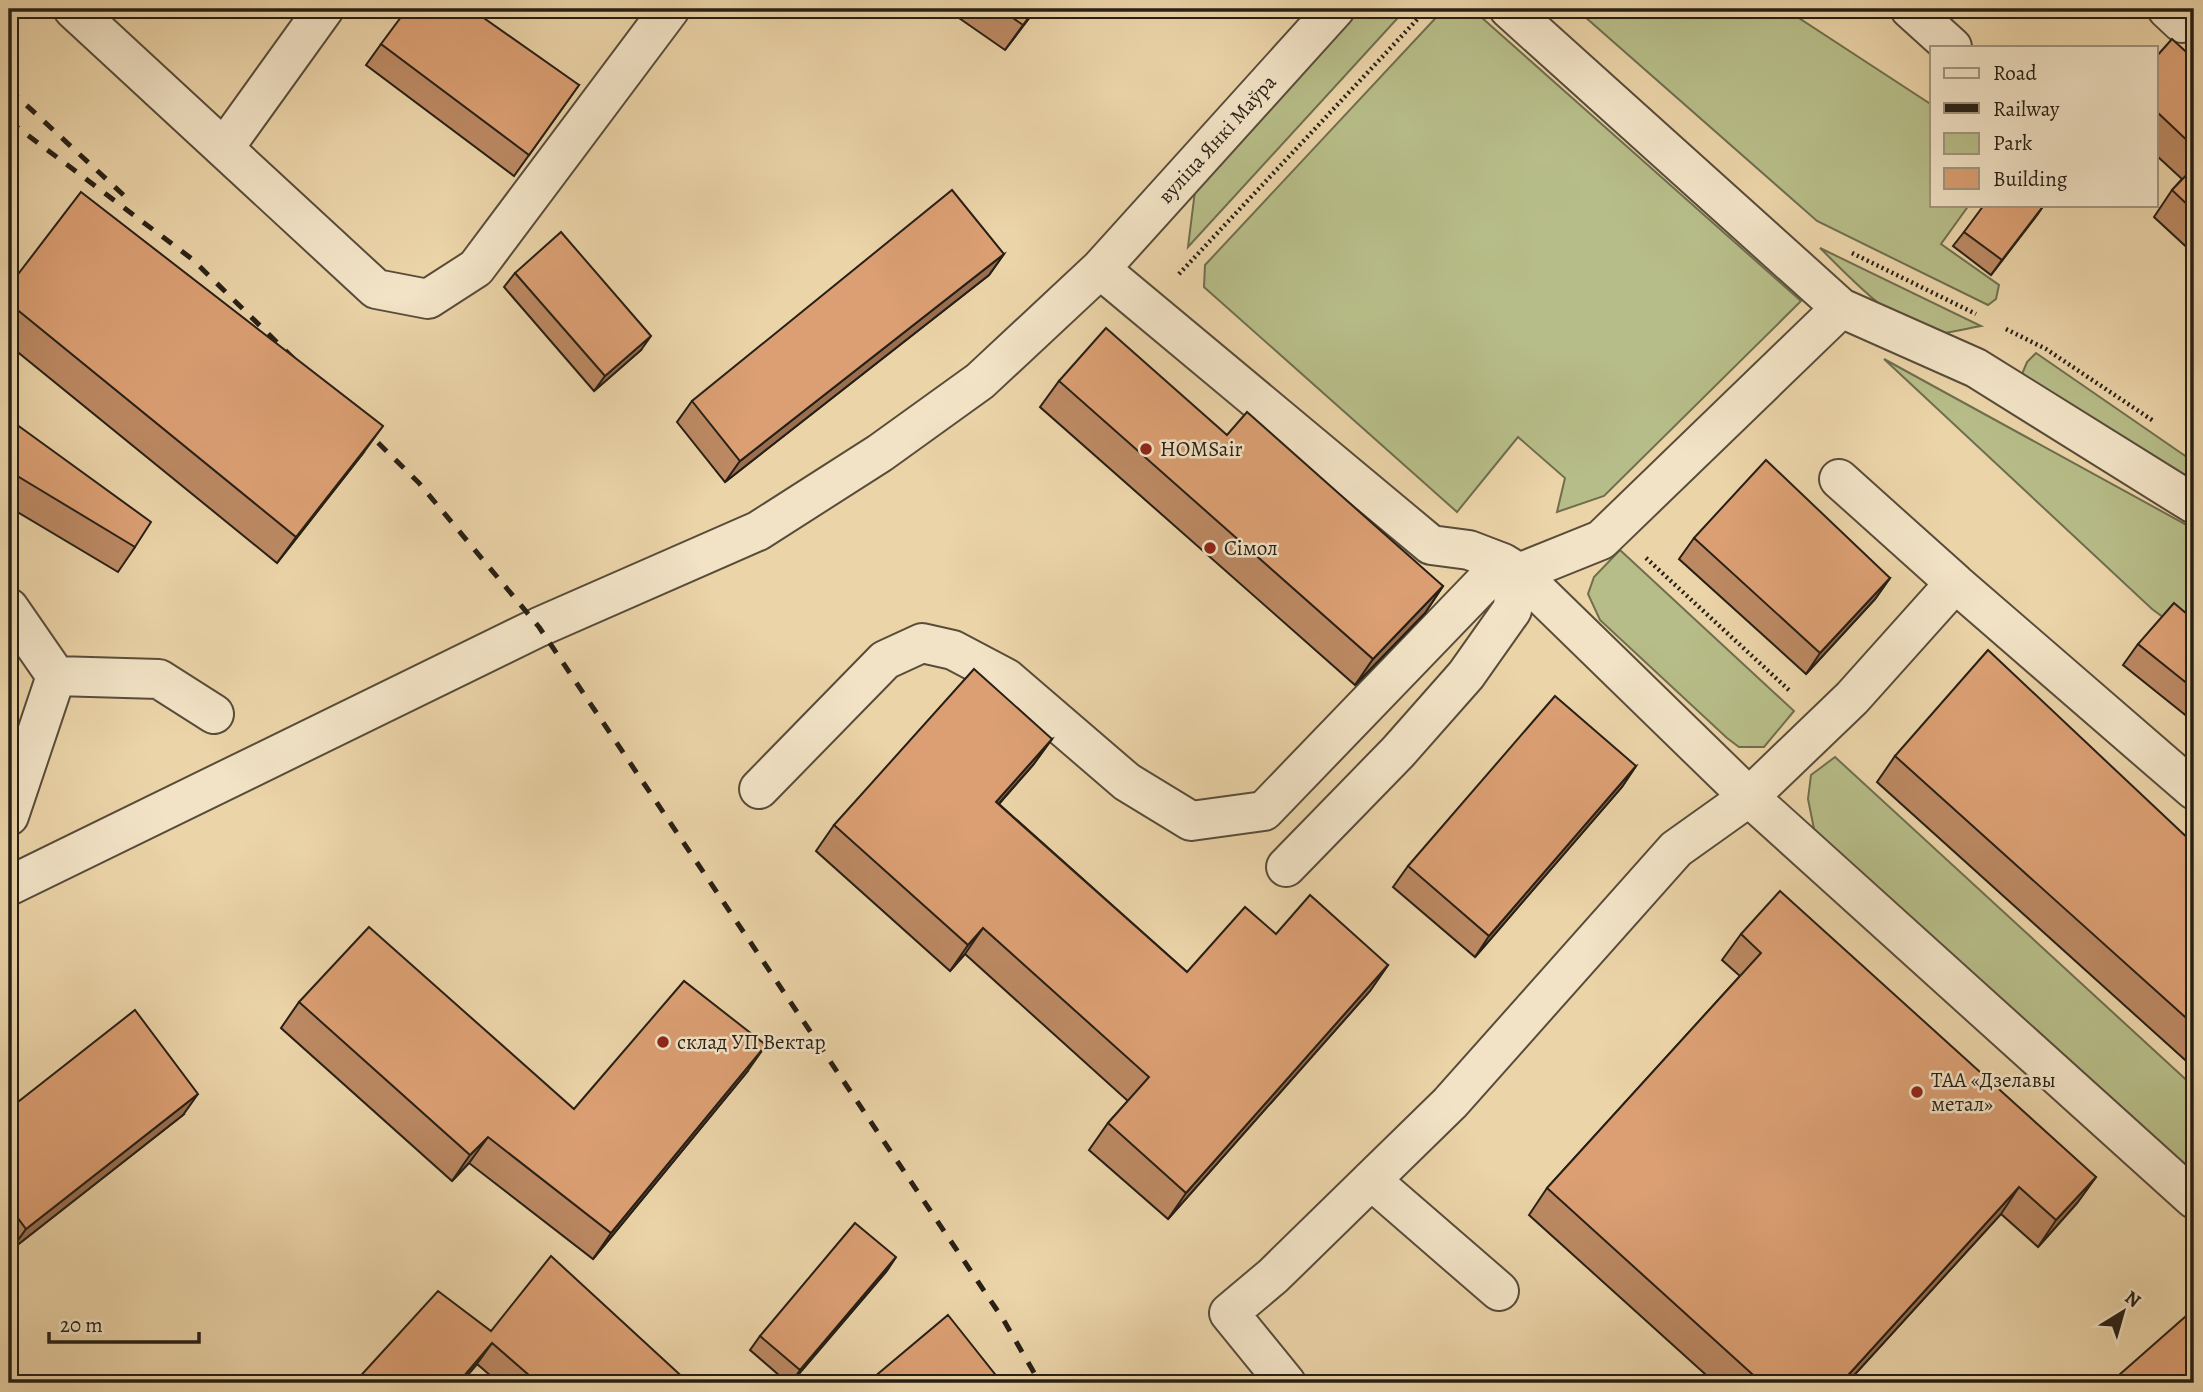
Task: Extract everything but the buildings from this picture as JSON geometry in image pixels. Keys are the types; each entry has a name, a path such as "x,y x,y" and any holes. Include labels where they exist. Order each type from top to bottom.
{"street":[{"path":"73,9 376,289 428,299 476,268 670,9"},
{"path":"224,148 324,9"},
{"name":"вуліца Янкі Маўра","path":"9,886 539,627 758,531 880,453 980,381 1100,269 1335,9"},
{"path":"1510,9 1841,308 1976,368 2194,504"},
{"path":"1910,9 1951,46"},
{"path":"2167,9 2182,23 2194,11"},
{"path":"1100,269 1431,545 1469,550 1511,568 1749,797 2194,1199"},
{"path":"759,789 885,660 922,643 953,650 1006,678 1127,782 1191,821 1264,811 1511,568 1601,540 1841,308"},
{"path":"1839,479 2194,790"},
{"path":"1286,867 1398,752 1466,675 1512,610 1511,568"},
{"path":"1286,1383 1229,1313 1273,1276 1450,1103 1676,849 1749,797 1825,723 1955,583"},
{"path":"9,608 56,676"},
{"path":"56,676 159,679 214,714"},
{"path":"9,816 56,676"},
{"path":"1371,1180 1499,1292"}],"path":[{"path":"1146,310 1427,9"},
{"path":"1842,248 1986,319"},
{"path":"1998,325 2046,349 2160,425"},
{"path":"1643,555 1825,723"}],"green space":[{"path":"1348,9 1406,9 1188,247 1197,175"},
{"path":"1444,9 1472,9 1801,301 1604,496 1557,512 1565,478 1518,437 1457,512 1204,287 1205,265"},
{"path":"1576,9 1785,9 1930,104 1930,206 1968,206 1941,244 1999,285 1996,299 1988,305 1817,221"},
{"path":"1820,248 1981,326 1943,333 1927,331 1910,324 1876,301"},
{"path":"2036,353 2194,462 2194,481 2046,398 2022,374 2027,362"},
{"path":"1884,359 2194,529 2194,640 2152,609"},
{"path":"1620,550 1794,711 1764,747 1739,747 1727,738 1600,620 1588,594 1594,577"},
{"path":"1835,757 2194,1087 2194,1187 1814,829 1808,799 1811,775"}],"railway":[{"path":"9,89 130,201"},
{"path":"9,121 192,259 297,362"},
{"path":"361,426 419,483 539,627 1003,1319 1040,1383"}],"place":[{"name":"HOMSair","path":"1146,449"},
{"name":"Сімол","path":"1210,548"},
{"name":"склад УП Вектар","path":"663,1042"},
{"name":"ТАА «Дзелавы метал»","path":"1917,1092"}]}
